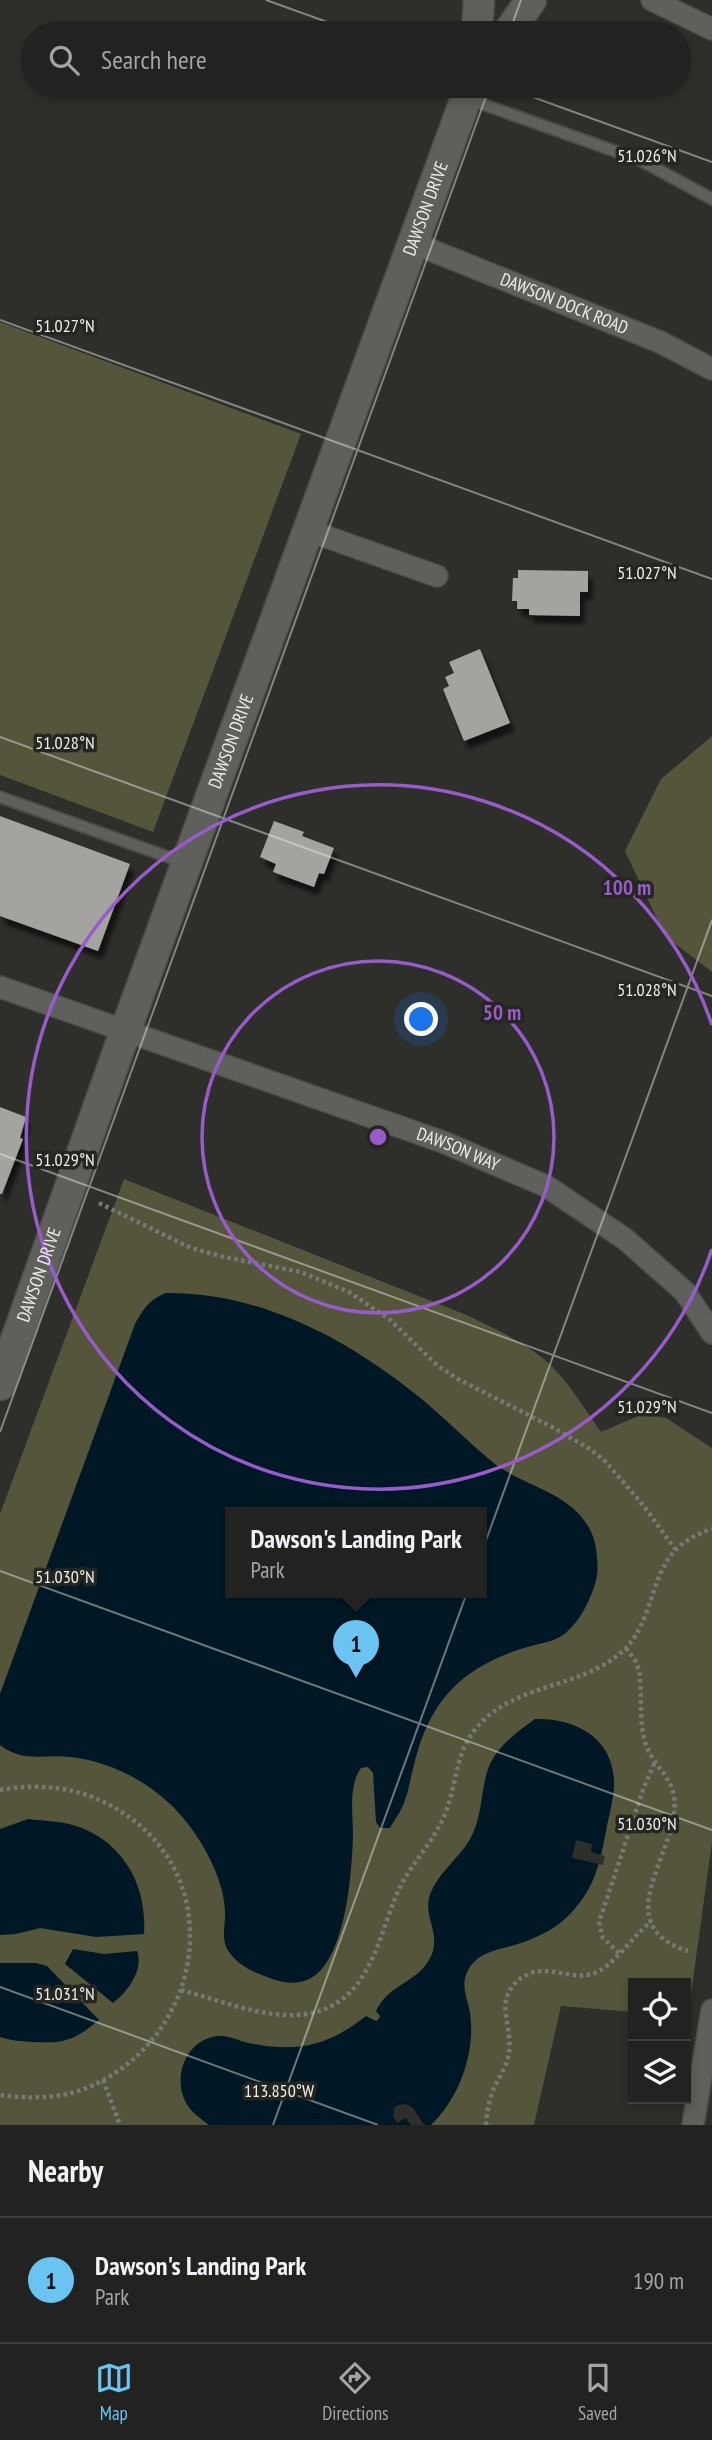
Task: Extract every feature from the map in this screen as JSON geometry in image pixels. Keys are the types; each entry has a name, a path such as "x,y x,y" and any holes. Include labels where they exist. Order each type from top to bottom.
{"street":[{"path":"478,21 479,0"},
{"path":"516,21 531,0"},
{"path":"652,0 712,29"},
{"name":"DAWSON DRIVE","path":"0,1385 125,1032 466,98"},
{"name":"DAWSON DOCK ROAD","path":"413,243 660,342 712,369"},
{"path":"307,530 437,576"},
{"name":"DAWSON WAY","path":"0,986 443,1142 546,1186 625,1239 685,1292 712,1334"},
{"path":"693,2125 712,2010"}],"lane":[{"path":"489,98 640,160 712,199"},
{"path":"0,797 186,864"}],"path":[{"path":"99,1203 191,1248 301,1272 349,1292 389,1319 438,1366 590,1449 606,1462 643,1505 675,1549"},
{"path":"181,1990 269,2015 288,2017 318,2012 338,2001 356,1985 369,1965 402,1883 443,1820 453,1792 461,1751 479,1724 506,1704 594,1670 626,1648 639,1630 660,1574 675,1549 712,1529"},
{"path":"626,1648 639,1670 643,1731 648,1750 668,1780 674,1804 667,1840 650,1889 651,1922 664,1940 688,1951"},
{"path":"619,1953 603,1938 598,1926 616,1863 655,1762"},
{"path":"0,1790 49,1787 86,1795 127,1814 159,1844 179,1876 189,1910 191,1948 188,1970 171,2011 143,2050 125,2066 86,2088 48,2097 0,2095"},
{"path":"486,2125 491,2096 509,2054 506,1998 514,1985 520,1978 536,1972 576,1975 594,1973 651,1922"},
{"path":"103,2080 120,2125"}],"green space":[{"path":"0,322 301,434 153,832 0,775"},
{"path":"712,736 712,972 665,936 625,851 661,779"},
{"path":"124,1179 469,1316 508,1336 544,1359 560,1375 601,1432 643,1414 666,1418 712,1448 712,1842 691,1994 691,1978 628,1978 628,2012 561,2006 534,2125 0,2125 0,1514"}],"water":[{"path":"166,1293 237,1301 304,1324 336,1340 396,1379 495,1464 567,1503 579,1514 595,1543 598,1566 596,1580 587,1604 573,1626 556,1639 514,1651 476,1669 452,1689 438,1707 423,1737 404,1804 390,1828 380,1828 376,1822 373,1773 368,1767 361,1768 354,1783 348,1895 337,1942 328,1961 315,1975 300,1982 279,1981 255,1972 229,1952 224,1937 223,1897 214,1868 199,1839 180,1814 160,1795 137,1779 111,1767 71,1757 25,1756 0,1745 0,1694 135,1324 141,1313 155,1299"},
{"path":"535,1719 576,1726 588,1732 606,1751 614,1784 602,1852 584,1897 562,1921 534,1938 480,1957 470,1967 464,1985 471,2028 468,2059 457,2088 441,2114 431,2125 209,2125 196,2115 186,2103 181,2082 185,2061 198,2044 218,2036 282,2047 297,2047 325,2040 366,2016 376,2021 379,2019 376,2011 388,1995 423,1968 433,1951 434,1943 428,1906 432,1890 474,1832 485,1778 496,1754"},
{"path":"28,1819 82,1828 111,1846 131,1870 137,1885 142,1901 144,1934 96,1937 40,1928 0,1935 0,1829"},
{"path":"73,1949 104,1954 137,1951 139,1958 133,1980 113,2003 65,1964"},
{"path":"0,1963 36,1963 47,1966 99,2020 76,2036 61,2041 33,2042 0,2037"}],"pier":[{"path":"576,1840 592,1844 591,1852 605,1856 603,1865 572,1858"},
{"path":"406,2104 413,2108 424,2125 411,2125 406,2118 397,2123 393,2116 394,2108"}],"building":[{"path":"518,570 588,571 588,592 580,592 580,616 529,615 529,609 517,609 517,601 512,601 513,578 518,578"},
{"path":"480,649 510,723 464,741 443,689 449,686 445,677 454,673 449,662"},
{"path":"0,816 130,864 98,951 0,916"},
{"path":"274,821 304,832 302,836 334,848 324,874 319,873 314,887 273,872 276,864 260,857"},
{"path":"0,1107 26,1117 20,1138 23,1139 2,1194 0,1194"}],"place":[{"name":"Dawson's Landing Park","path":"356,1678"}]}
